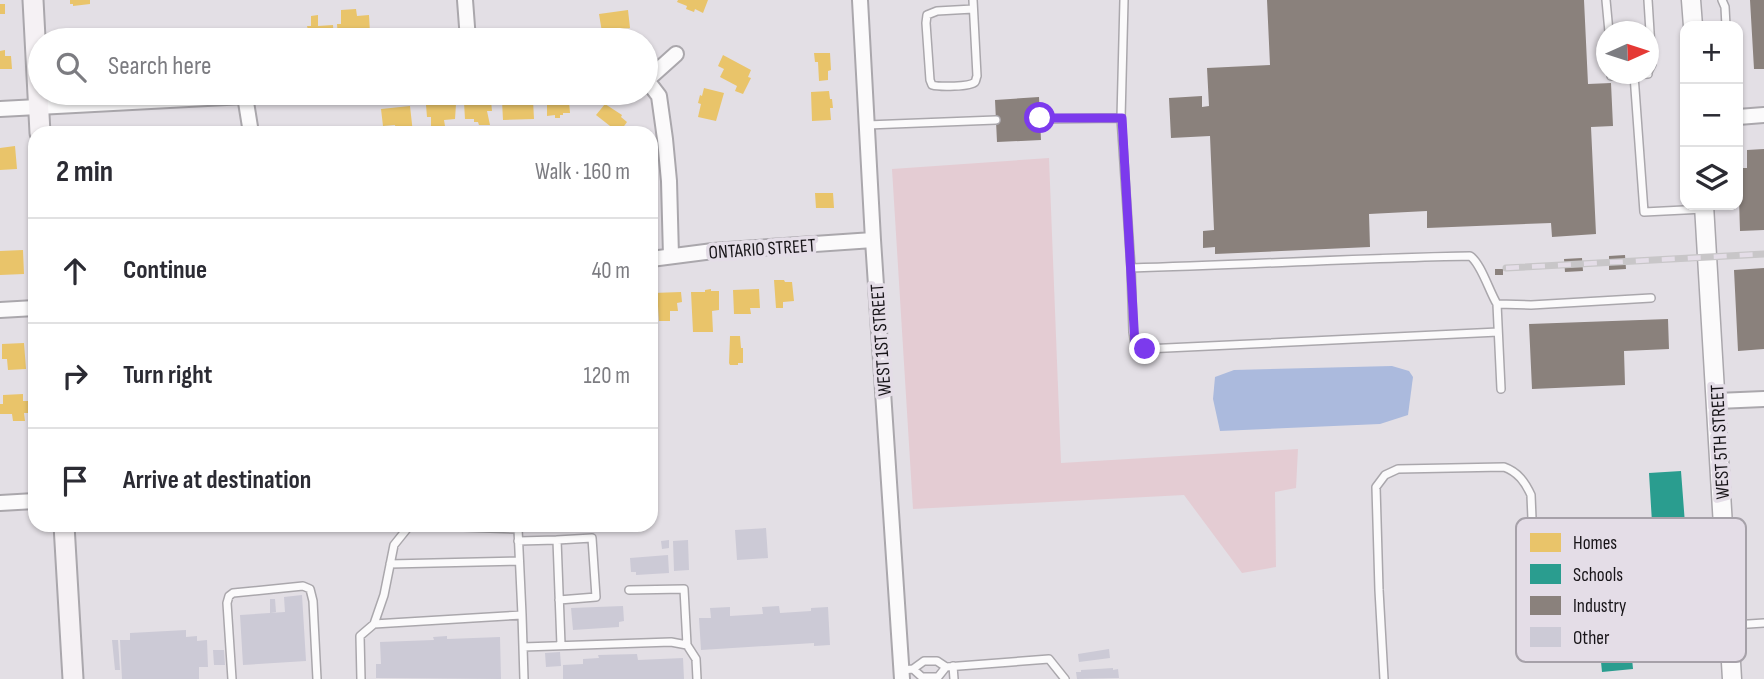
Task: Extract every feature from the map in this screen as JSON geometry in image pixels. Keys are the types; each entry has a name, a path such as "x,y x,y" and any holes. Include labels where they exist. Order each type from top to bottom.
{"main road":[{"path":"33,0 34,28"},
{"path":"38,107 39,126"},
{"path":"64,532 73,679"}],"street":[{"path":"465,0 466,28"},
{"name":"WEST 1ST STREET","path":"860,0 873,240 906,673"},
{"path":"1691,0 1693,21"},
{"path":"658,69 676,54"},
{"path":"658,95 669,181 671,256"},
{"path":"0,109 76,105"},
{"path":"246,105 250,126"},
{"path":"1743,117 1764,116"},
{"name":"WEST 5TH STREET","path":"1704,210 1723,518"},
{"name":"ONTARIO STREET","path":"658,258 713,251 873,240"},
{"path":"0,310 28,308"},
{"path":"1717,401 1764,398"},
{"path":"0,503 28,501"}],"lane":[{"path":"1124,0 1122,118 1135,345 1145,349 1498,332"},
{"path":"1606,0 1608,21"},
{"path":"1648,0 1649,21"},
{"path":"1722,0 1726,21"},
{"path":"973,4 976,80 972,84 939,87 932,85 927,15 973,4"},
{"path":"1635,84 1644,212 1680,209"},
{"path":"1040,118 1122,118"},
{"path":"867,125 996,120"},
{"path":"1131,268 1374,257 1470,256 1476,260 1497,304 1501,389"},
{"path":"1497,304 1531,305 1651,298"},
{"path":"1384,679 1376,487 1385,475 1398,469 1504,467 1513,470 1526,484 1531,495 1532,518"},
{"path":"361,679 360,636 374,624 384,595 394,545 404,532"},
{"path":"518,532 524,679"},
{"path":"518,541 593,538 596,597 559,600"},
{"path":"557,540 561,645"},
{"path":"390,564 519,561"},
{"path":"232,679 227,603 229,596 233,593 303,586 310,589 313,601 317,679"},
{"path":"629,590 684,589 687,645 696,659 697,679"},
{"path":"374,624 522,615"},
{"path":"1746,625 1764,623"},
{"path":"523,647 671,642 687,645"},
{"path":"906,673 924,661 937,661 949,667 1049,659 1065,679"},
{"path":"906,673 938,677 949,667"},
{"path":"949,667 954,679"}],"shaded area":[{"path":"1049,158 1061,463 1298,449 1296,488 1275,492 1276,567 1242,573 1184,495 913,509 892,169"}],"water":[{"path":"1392,366 1409,371 1413,377 1408,415 1380,424 1220,431 1213,399 1215,377 1234,370"}],"building: Homes":[{"path":"70,0 90,0 90,4 73,6"},
{"path":"708,0 703,13 686,9 687,6 677,2"},
{"path":"0,4 5,4 5,14 0,14"},
{"path":"356,9 357,16 369,15 370,28 337,28 337,24 341,24 341,10"},
{"path":"628,10 630,28 601,28 599,14"},
{"path":"318,15 318,26 333,25 333,28 308,28 311,26 311,16"},
{"path":"5,50 5,56 11,56 12,69 0,69 0,51"},
{"path":"814,53 830,53 831,70 828,71 828,80 819,81 818,62 815,62"},
{"path":"723,55 751,70 748,77 751,78 743,94 735,91 737,86 720,77 724,69 718,66"},
{"path":"704,88 724,93 716,121 698,117 701,104 698,103"},
{"path":"829,91 833,108 830,108 831,120 812,121 811,92"},
{"path":"426,105 456,105 455,119 444,120 445,126 431,126 431,117 427,117"},
{"path":"464,105 491,105 492,111 487,111 490,125 479,125 474,119 465,119"},
{"path":"502,105 533,105 534,119 503,120"},
{"path":"547,105 569,105 570,113 563,113 560,118 555,118 555,115 547,116"},
{"path":"607,105 622,115 627,122 624,126 610,126 596,115"},
{"path":"410,106 412,126 383,126 381,109"},
{"path":"15,146 17,169 0,170 0,148"},
{"path":"815,193 833,193 834,208 816,208"},
{"path":"23,250 24,274 0,275 0,251"},
{"path":"774,280 792,282 794,301 783,302 783,308 776,308"},
{"path":"711,289 719,291 719,310 712,311 713,332 693,332 691,292"},
{"path":"759,289 760,308 750,308 751,314 734,314 733,290"},
{"path":"681,292 682,302 677,303 678,311 670,311 670,321 659,321 658,293"},
{"path":"730,336 740,336 743,363 738,365 729,363"},
{"path":"24,343 26,369 8,370 7,359 2,359 2,344"},
{"path":"23,394 23,401 28,401 28,413 24,413 25,421 13,421 12,414 0,414 3,395"}],"building: Schools":[{"path":"1681,471 1685,518 1652,518 1649,473"},
{"path":"1601,662 1632,662 1633,669 1602,672"}],"building: Industry":[{"path":"1267,0 1584,0 1588,84 1611,84 1613,126 1591,127 1596,234 1552,237 1551,223 1427,228 1427,211 1369,214 1370,247 1215,254 1215,247 1203,248 1203,231 1214,230 1210,136 1171,138 1169,98 1202,96 1202,107 1209,106 1207,68 1270,65"},
{"path":"1750,0 1764,0 1764,69 1754,69"},
{"path":"1039,97 1041,140 997,142 995,100"},
{"path":"1764,149 1764,230 1740,231 1739,210 1743,210 1743,168 1747,168 1747,150"},
{"path":"1625,255 1626,269 1609,270 1609,256"},
{"path":"1582,258 1583,271 1565,272 1564,259"},
{"path":"1764,268 1764,349 1738,351 1734,270"},
{"path":"1495,269 1503,269 1503,275 1495,275"},
{"path":"1668,319 1669,349 1624,351 1625,385 1532,389 1529,324"}],"building: Other":[{"path":"766,528 768,558 737,560 735,530"},
{"path":"669,540 669,548 662,549 661,541"},
{"path":"688,540 689,570 674,571 673,541"},
{"path":"668,555 669,573 636,575 636,572 631,572 630,558"},
{"path":"302,595 306,661 243,665 240,615 285,612 284,597"},
{"path":"270,599 275,599 276,612 270,613"},
{"path":"623,606 624,621 619,622 619,627 573,630 571,608"},
{"path":"779,606 780,613 828,607 830,645 814,646 814,643 701,650 699,618 711,618 710,608 730,607 730,616 763,614 762,607"},
{"path":"186,630 186,637 197,636 197,641 207,640 208,667 199,667 199,679 122,679 120,640 130,640 130,633"},
{"path":"447,636 447,639 500,637 501,679 376,678 376,664 381,664 380,642 434,640 433,637"},
{"path":"112,640 118,640 120,670 115,670"},
{"path":"1109,649 1110,658 1079,662 1078,654"},
{"path":"213,650 224,650 225,665 214,665"},
{"path":"560,652 561,666 546,667 545,653"},
{"path":"637,654 638,660 683,658 684,679 563,679 563,665 583,664 583,659 599,658 598,655"},
{"path":"1118,669 1119,678 1077,679 1076,672 1081,670"}],"railway":[{"path":"1506,268 1764,254"}],"route":[{"path":"1040,118 1122,118 1133,332 1135,345 1145,349"}]}
